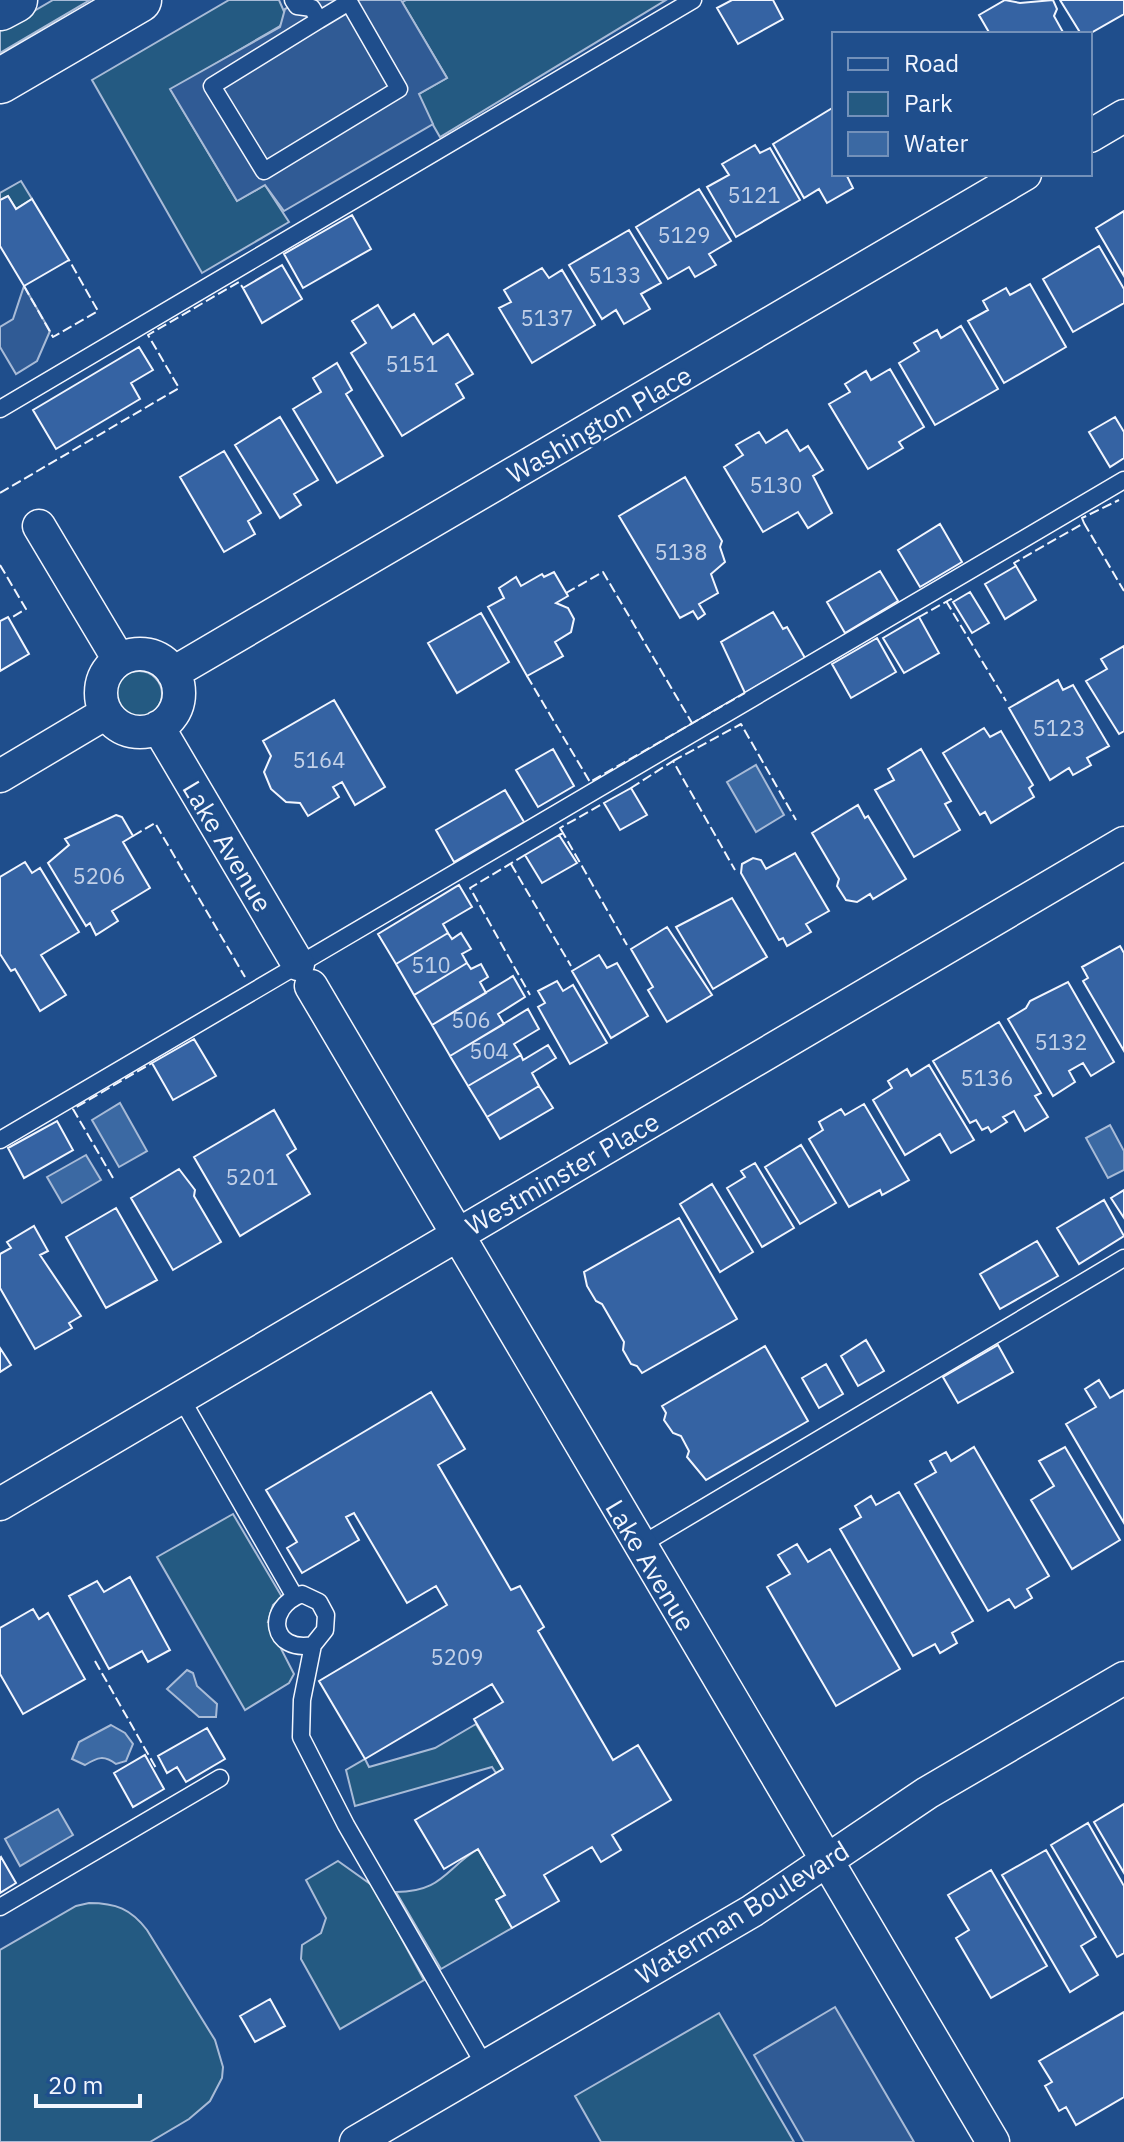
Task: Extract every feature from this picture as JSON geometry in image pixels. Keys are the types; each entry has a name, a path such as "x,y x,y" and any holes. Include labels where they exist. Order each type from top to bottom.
{"main road":[{"path":"0,8 15,0"},
{"path":"0,81 139,0"}],"street":[{"path":"1092,135 1124,116"},
{"name":"Washington Place","path":"173,673 1022,176"},
{"path":"39,526 119,660"},
{"path":"143,654 155,657 173,673 178,685 175,709 158,727 135,732 114,723 106,713 101,691 104,679 119,660 143,654"},
{"path":"0,776 106,713"},
{"name":"Lake Avenue","path":"158,727 993,2142"},
{"name":"Westminster Place","path":"0,1504 1124,843"},
{"name":"Waterman Boulevard","path":"356,2142 752,1911 927,1793 1124,1678"}],"lane":[{"path":"293,0 297,6 315,9 349,2 399,89 264,171 212,86 315,9"},
{"path":"0,409 693,0"},
{"path":"0,1140 304,975 1124,480"},
{"path":"639,1546 1124,1258"},
{"path":"181,1398 295,1597"},
{"path":"313,1645 291,1645 277,1628 278,1612 288,1600 302,1594 319,1602 326,1615 325,1630 313,1645 302,1700 301,1737 346,1825 485,2066"},
{"path":"0,1907 220,1778"}],"green space":[{"path":"53,0 90,0 0,53 0,31"},
{"path":"229,0 279,0 286,16 280,26 171,90 237,201 265,185 289,222 202,273 92,80"},
{"path":"666,0 440,137 418,99 419,94 447,78 402,2"},
{"path":"21,181 32,199 16,209 8,196 0,200 0,193"},
{"path":"139,671 155,678 162,694 155,710 139,717 123,710 116,694 123,678"},
{"path":"233,1514 282,1597 273,1605 268,1622 272,1623 276,1639 294,1674 289,1683 245,1710 157,1557"},
{"path":"476,1724 503,1769 496,1773 492,1767 355,1806 346,1770 365,1759 369,1767 435,1748"},
{"path":"478,1849 505,1895 496,1900 512,1928 441,1969 396,1892 433,1884"},
{"path":"338,1861 373,1886 424,1980 340,2029 301,1959 302,1945 321,1933 326,1918 306,1880"},
{"path":"89,1903 122,1909 147,1930 215,2040 223,2067 222,2078 210,2101 189,2119 150,2142 0,2142 0,1950 76,1906"},
{"path":"719,2013 794,2142 601,2142 575,2096"}],"shaded area":[{"path":"302,0 401,0 447,78 419,94 433,124 284,211 265,185 237,201 170,89 280,27 285,9"},
{"path":"24,286 50,331 37,361 16,374 0,347 0,327 13,319"},
{"path":"835,2007 914,2142 804,2142 754,2055"}],"water":[{"path":"756,765 784,815 756,832 727,782"},
{"path":"120,1103 147,1151 119,1167 92,1120"},
{"path":"1110,1125 1124,1151 1124,1170 1108,1178 1086,1138"},
{"path":"86,1155 101,1180 62,1203 47,1177"},
{"path":"187,1670 193,1673 197,1686 217,1704 216,1717 199,1717 167,1689"},
{"path":"111,1725 125,1733 133,1744 126,1761 116,1764 101,1758 85,1765 72,1759 79,1742"},
{"path":"58,1809 73,1835 20,1866 5,1839"}],"building":[{"path":"732,0 773,0 783,19 738,44 717,8"},
{"path":"1005,0 1020,3 1053,0 1057,9 1054,16 1063,32 989,32 979,15"},
{"path":"1060,0 1124,0 1124,14 1092,32 1080,32"},
{"path":"832,108 832,176 847,176 853,188 827,203 819,189 804,198 773,144"},
{"path":"755,145 760,153 770,148 800,200 736,237 707,187 729,175 722,164"},
{"path":"699,189 731,241 709,254 716,265 695,277 689,267 668,279 636,227"},
{"path":"8,196 16,209 32,199 69,260 24,286 0,246 0,200"},
{"path":"1124,211 1124,276 1096,228"},
{"path":"352,215 371,249 303,288 284,254"},
{"path":"629,230 661,283 641,294 650,309 624,324 616,310 602,319 569,265"},
{"path":"1099,246 1124,289 1124,303 1073,332 1043,279"},
{"path":"282,265 302,299 262,323 243,288"},
{"path":"542,268 549,278 562,270 595,325 532,363 499,308 511,302 504,290"},
{"path":"1030,284 1066,347 1004,383 968,321 988,310 983,301 1006,288 1010,295"},
{"path":"378,305 392,328 414,314 433,344 448,334 473,374 456,384 464,398 402,436 351,353 366,343 352,321"},
{"path":"961,326 998,389 935,425 899,363 919,351 914,343 937,330 941,338"},
{"path":"139,347 153,370 131,383 140,399 56,449 33,410"},
{"path":"337,363 352,390 346,394 383,456 337,483 293,409 321,392 313,378"},
{"path":"890,369 924,427 899,442 903,448 868,469 829,404 850,392 845,384 866,371 871,380"},
{"path":"280,417 318,480 294,494 301,505 280,518 235,445"},
{"path":"1115,417 1124,432 1124,458 1110,467 1089,432"},
{"path":"787,430 800,451 808,446 823,470 813,476 832,513 808,528 798,512 763,532 724,467 743,455 736,445 759,432 766,443"},
{"path":"224,451 261,513 248,521 255,534 224,552 180,477"},
{"path":"685,477 722,541 720,547 725,562 711,574 718,593 699,604 705,614 698,619 693,611 680,618 619,516"},
{"path":"940,524 962,562 920,587 898,550"},
{"path":"1016,566 1036,600 1005,619 985,584"},
{"path":"880,571 898,601 845,633 827,602"},
{"path":"554,572 568,596 556,603 568,608 574,619 571,632 555,642 563,656 527,676 488,607 504,598 499,588 516,577 521,586 542,574 544,577"},
{"path":"970,592 989,623 972,633 953,602"},
{"path":"773,612 783,629 787,627 805,658 745,693 721,642"},
{"path":"481,613 509,662 457,693 428,643"},
{"path":"8,617 29,654 0,671 0,621"},
{"path":"919,617 939,653 904,673 883,638"},
{"path":"877,638 896,672 851,698 832,664"},
{"path":"1124,646 1124,731 1119,734 1086,681 1107,669 1101,659"},
{"path":"1058,680 1063,690 1073,685 1109,746 1087,758 1091,765 1073,775 1069,768 1050,780 1009,708"},
{"path":"334,700 385,787 355,805 342,782 333,787 339,797 308,816 300,803 286,802 271,789 264,772 271,756 263,741"},
{"path":"984,728 990,737 1001,731 1033,785 1029,788 1034,797 991,823 985,812 980,815 943,753"},
{"path":"553,749 574,786 538,807 516,770"},
{"path":"921,749 951,801 945,804 960,830 914,857 875,790 894,780 888,769"},
{"path":"631,788 647,815 620,830 604,803"},
{"path":"505,790 524,822 454,862 436,830"},
{"path":"858,805 865,818 868,816 906,879 873,899 870,894 857,902 846,900 837,886 839,879 812,833"},
{"path":"116,815 122,817 133,836 123,842 150,888 112,911 118,921 96,935 90,923 86,926 48,863 69,845 65,839"},
{"path":"559,835 577,863 542,883 525,855"},
{"path":"795,853 829,911 806,924 811,932 787,946 783,938 779,940 741,873 742,864 753,858 761,860 766,869"},
{"path":"25,862 32,873 40,868 79,932 41,955 66,995 40,1011 15,969 11,971 0,954 0,877"},
{"path":"459,885 472,907 443,924 448,933 396,964 378,934"},
{"path":"732,898 767,957 713,989 676,927"},
{"path":"667,927 712,995 667,1022 648,990 653,987 631,949"},
{"path":"448,933 452,939 461,933 471,949 462,954 467,963 414,995 396,964"},
{"path":"1120,946 1124,953 1124,1051 1083,981 1088,978 1082,967"},
{"path":"599,955 607,968 617,963 648,1016 611,1038 572,971"},
{"path":"467,963 471,969 481,964 488,977 480,982 486,993 432,1025 414,995"},
{"path":"513,976 525,997 498,1014 504,1024 450,1056 432,1025"},
{"path":"557,981 563,991 573,985 607,1043 570,1064 538,1007 545,1003 538,991"},
{"path":"1068,982 1114,1062 1091,1076 1083,1063 1069,1071 1075,1082 1053,1096 1008,1019 1026,1008 1030,1001"},
{"path":"528,1009 539,1029 514,1044 521,1055 468,1086 450,1056"},
{"path":"999,1022 1041,1093 1035,1096 1048,1117 1025,1131 1014,1111 1003,1117 1007,1122 991,1132 988,1127 982,1130 976,1120 970,1123 933,1061"},
{"path":"194,1039 216,1076 173,1100 152,1063"},
{"path":"548,1045 556,1058 532,1073 539,1086 487,1117 468,1086 521,1055 523,1060"},
{"path":"929,1065 974,1140 951,1153 940,1134 905,1155 873,1100 892,1088 888,1081 907,1069 911,1076"},
{"path":"539,1086 553,1108 500,1139 487,1117"},
{"path":"864,1104 909,1180 882,1195 880,1190 849,1207 809,1139 823,1130 819,1122 841,1109 845,1115"},
{"path":"274,1110 296,1149 287,1155 310,1194 240,1236 194,1157"},
{"path":"57,1121 73,1150 24,1178 8,1148"},
{"path":"801,1145 836,1203 800,1224 765,1167"},
{"path":"755,1163 794,1228 762,1247 727,1188 745,1177 741,1171"},
{"path":"179,1169 195,1190 194,1196 221,1242 173,1270 131,1198"},
{"path":"712,1184 753,1252 720,1272 680,1204"},
{"path":"1124,1190 1124,1218 1111,1198"},
{"path":"1104,1200 1124,1236 1079,1264 1057,1228"},
{"path":"116,1208 157,1280 106,1308 66,1237"},
{"path":"679,1218 737,1319 642,1373 631,1364 623,1350 624,1342 602,1304 596,1301 587,1286 584,1272"},
{"path":"34,1226 48,1251 40,1255 81,1316 69,1323 72,1328 35,1349 0,1288 0,1254 11,1248 7,1242"},
{"path":"1037,1241 1058,1276 1000,1309 980,1274"},
{"path":"866,1340 884,1371 858,1386 841,1356"},
{"path":"998,1345 1013,1372 958,1403 943,1377"},
{"path":"765,1346 808,1421 706,1480 687,1457 689,1451 681,1436 673,1433 664,1420 666,1413 662,1406"},
{"path":"0,1348 11,1365 0,1372"},
{"path":"826,1364 843,1394 819,1408 802,1378"},
{"path":"1099,1380 1110,1398 1124,1390 1124,1523 1066,1424 1096,1407 1085,1389"},
{"path":"431,1392 465,1449 438,1465 511,1590 520,1586 544,1627 538,1631 613,1760 638,1745 671,1800 612,1835 621,1850 601,1862 592,1847 544,1875 559,1901 512,1928 496,1900 505,1895 478,1849 444,1869 415,1820 503,1769 474,1719 503,1702 492,1684 365,1759 319,1681 447,1605 436,1586 407,1603 354,1513 346,1517 359,1540 302,1573 287,1548 297,1542 266,1490"},
{"path":"974,1447 1049,1576 1027,1589 1032,1598 1015,1608 1009,1599 988,1611 915,1484 936,1472 930,1461 946,1452 951,1461"},
{"path":"1065,1447 1120,1540 1072,1569 1031,1500 1054,1486 1039,1461"},
{"path":"899,1492 973,1621 952,1633 957,1643 940,1653 935,1644 913,1656 840,1529 861,1517 855,1506 871,1496 876,1505"},
{"path":"797,1544 808,1562 830,1549 900,1669 836,1706 767,1587 790,1574 778,1555"},
{"path":"130,1577 170,1650 148,1662 142,1651 109,1669 69,1596 97,1581 104,1592"},
{"path":"33,1609 39,1619 48,1613 85,1679 23,1714 0,1674 0,1628"},
{"path":"207,1728 225,1759 186,1782 177,1767 167,1773 158,1756"},
{"path":"145,1755 164,1789 133,1807 114,1773"},
{"path":"1124,1804 1124,1873 1094,1822"},
{"path":"1088,1823 1124,1886 1124,1953 1117,1957 1051,1845"},
{"path":"1046,1850 1096,1937 1081,1946 1098,1975 1070,1992 1002,1875"},
{"path":"0,1858 16,1883 0,1893"},
{"path":"991,1870 1047,1966 991,1998 956,1938 969,1930 948,1895"},
{"path":"270,1999 285,2026 255,2042 240,2016"},
{"path":"1124,2012 1124,2097 1076,2125 1066,2107 1059,2111 1045,2086 1052,2082 1039,2061"}],"fence":[{"path":"24,286 53,337 98,311 69,260"},
{"path":"0,493 179,388 148,335 239,282 243,288"},
{"path":"1084,523 1082,518 1119,500"},
{"path":"1016,566 1014,563 1084,523 1124,591"},
{"path":"0,565 26,609 9,619"},
{"path":"566,593 603,572 692,723"},
{"path":"919,617 951,599 953,602"},
{"path":"946,601 1006,701"},
{"path":"527,676 590,782 745,693"},
{"path":"673,761 741,724 796,820"},
{"path":"631,788 673,761 735,870"},
{"path":"563,833 560,828 604,803"},
{"path":"133,836 155,823 245,977"},
{"path":"559,835 563,833 627,945"},
{"path":"525,855 470,888 530,995"},
{"path":"511,864 571,966"},
{"path":"113,1178 73,1109 152,1063"},
{"path":"95,1661 156,1768"}]}
